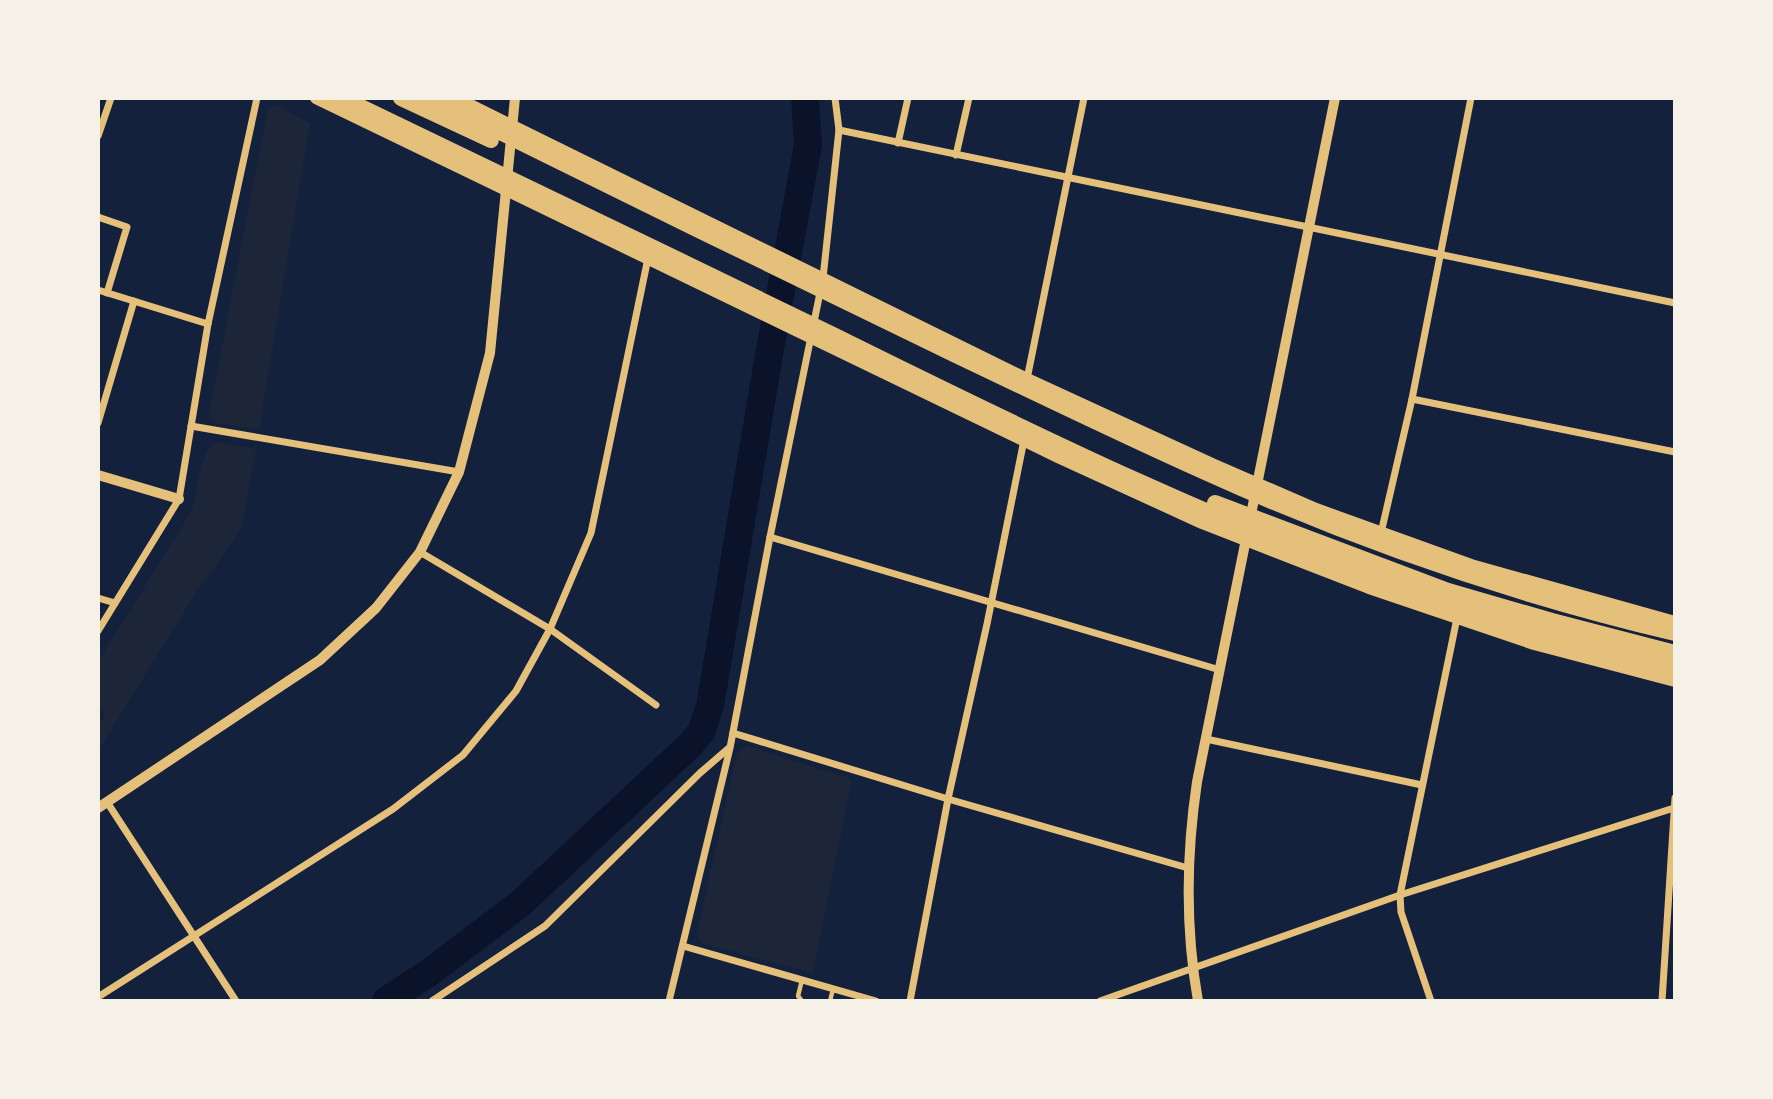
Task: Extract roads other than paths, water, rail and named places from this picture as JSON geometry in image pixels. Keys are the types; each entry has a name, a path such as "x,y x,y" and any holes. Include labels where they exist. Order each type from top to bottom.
{"highway":[{"path":"342,98 951,393 1184,501 1444,604 1675,667"},
{"path":"401,98 571,178 730,246"},
{"path":"431,98 730,246 1207,473 1425,559 1549,599 1675,633"},
{"path":"951,393 1202,498 1435,586 1552,621 1675,653"}],"main road":[{"path":"316,98 1024,440 1202,523 1368,588 1534,644 1675,681"},
{"path":"456,98 1027,379 1257,483 1381,533 1471,565 1675,622"}],"street":[{"path":"98,136 111,98"},
{"path":"98,631 179,499 208,324 257,98"},
{"path":"236,1001 102,805 320,660 376,608 420,552 459,472 490,353 515,98"},
{"path":"670,1001 730,748 823,278 839,130 835,98"},
{"path":"898,143 908,98"},
{"path":"956,155 969,98"},
{"path":"1027,379 1084,98"},
{"path":"1198,1001 1192,967 1188,868 1191,824 1335,98"},
{"path":"1381,533 1412,399 1471,98"},
{"path":"839,130 1675,303"},
{"path":"98,217 127,227 107,293"},
{"path":"98,997 393,809 463,755 516,691 550,629 591,533 648,258"},
{"path":"98,290 208,324"},
{"path":"98,424 134,301"},
{"path":"1412,399 1675,452"},
{"path":"191,426 459,472"},
{"path":"910,1001 948,799 1024,440"},
{"path":"98,475 179,499"},
{"path":"770,537 1220,670"},
{"path":"420,552 550,629 656,705"},
{"path":"98,598 115,603"},
{"path":"1431,1001 1401,912 1400,895 1457,618"},
{"path":"733,733 948,799 1188,868"},
{"path":"1206,739 1422,785"},
{"path":"432,1001 545,926 700,773 730,748"},
{"path":"1662,1001 1675,798"},
{"path":"1100,1001 1400,895 1674,808"},
{"path":"683,946 876,1001"}],"lane":[{"path":"802,980 798,996 802,1001"},
{"path":"830,1001 832,989"}],"waterway":[{"path":"386,1001 430,972 521,903 701,732 710,706 770,349 808,145 805,98"}]}
